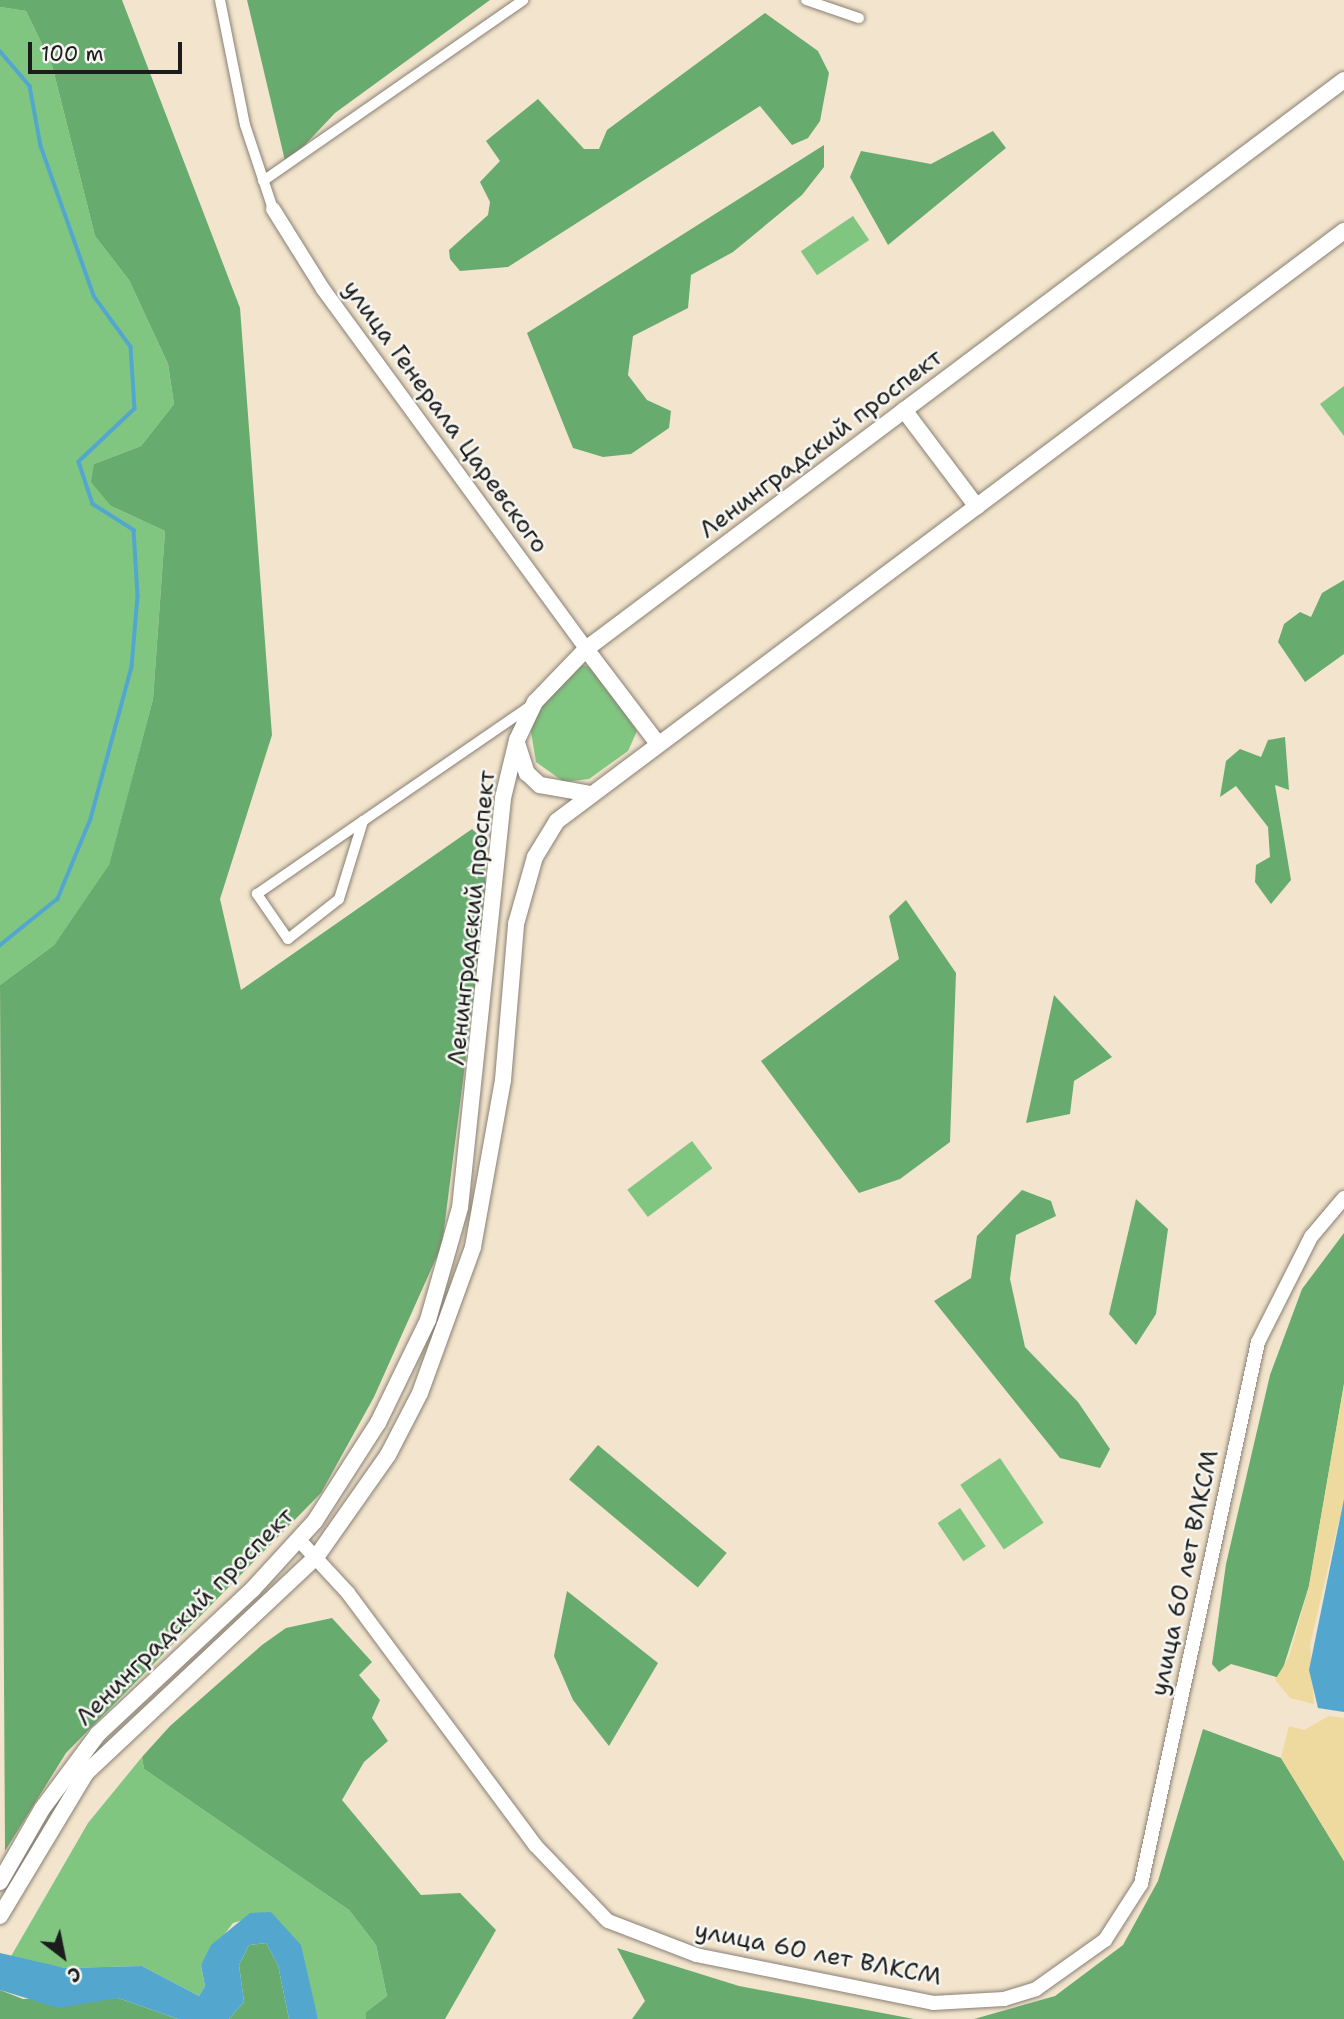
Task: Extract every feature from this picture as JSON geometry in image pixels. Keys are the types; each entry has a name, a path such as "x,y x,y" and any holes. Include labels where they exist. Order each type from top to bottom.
{"main road":[{"name":"Ленинградский проспект","path":"0,1882 42,1809 98,1734 299,1540 378,1423 428,1320 454,1236 477,1076 503,798 517,740 536,702 586,649 1344,80"},
{"name":"Ленинградский проспект","path":"0,1916 57,1815 110,1744 317,1556 388,1455 446,1329 473,1247 489,1164 516,924 535,857 557,821 1344,231"},
{"path":"904,410 977,507"},
{"path":"586,649 658,744"},
{"path":"517,740 527,774 540,785 591,794"}],"street":[{"path":"220,0 263,181 274,209"},
{"path":"263,181 523,0"},
{"path":"806,0 859,18"},
{"name":"улица Генерала Царевского","path":"274,209 323,289 586,649"},
{"path":"363,821 339,900 288,939 257,894 363,821 536,702"},
{"name":"улица 60 лет ВЛКСМ","path":"299,1540 317,1556 585,1901 631,1934 696,1955 933,2003 1004,2000 1036,1989 1105,1940 1127,1912 1150,1856 1258,1342 1311,1237 1344,1198"}],"green space":[{"path":"0,0 122,0 240,308 272,735 220,899 241,990 472,829 484,840 486,900 442,1245 374,1397 321,1493 66,1753 5,1851 0,985 54,945 109,865 153,699 165,531 111,506 91,482 94,464 141,446 174,404 168,364 129,280 95,236 52,65 26,11 0,7"},
{"path":"247,0 490,0 335,113 286,165"},
{"path":"0,7 26,11 52,65 95,236 129,280 168,364 174,404 141,446 94,464 111,506 165,531 153,699 109,866 54,945 0,985"},
{"path":"765,13 818,51 829,73 820,121 808,138 792,145 760,106 508,267 460,271 450,259 449,250 488,215 490,202 480,182 500,161 486,141 538,99 584,149 599,149 607,130"},
{"path":"993,131 1006,148 888,245 850,177 861,151 931,164"},
{"path":"824,145 824,167 802,195 733,252 691,275 688,308 633,336 628,375 647,400 671,411 669,428 631,454 603,457 573,448 527,333"},
{"path":"853,216 869,240 817,275 801,251"},
{"path":"1344,386 1344,436 1320,404"},
{"path":"1344,580 1344,654 1305,682 1278,642 1284,624 1300,612 1311,617 1322,593"},
{"path":"582,665 592,667 637,731 628,751 589,779 564,782 536,762 530,726 548,697"},
{"path":"1285,737 1289,790 1275,785 1291,880 1271,904 1255,882 1256,865 1270,857 1268,827 1236,786 1220,797 1226,761 1240,749 1261,757 1268,740"},
{"path":"906,900 956,973 950,1142 900,1179 859,1193 761,1061 899,959 889,916"},
{"path":"1054,995 1112,1057 1074,1081 1070,1114 1026,1123"},
{"path":"692,1141 712,1168 648,1217 627,1190"},
{"path":"1022,1190 1051,1201 1056,1216 1016,1235 1010,1279 1025,1347 1078,1402 1110,1449 1100,1468 1060,1458 934,1301 971,1278 977,1236"},
{"path":"1136,1199 1168,1229 1156,1314 1136,1345 1109,1314"},
{"path":"1344,1233 1344,1384 1309,1586 1280,1678 1231,1664 1219,1672 1212,1664 1226,1564 1270,1375 1302,1289"},
{"path":"598,1445 727,1553 698,1587 569,1479"},
{"path":"1000,1458 1044,1523 1004,1550 960,1485"},
{"path":"960,1508 986,1546 963,1561 938,1523"},
{"path":"567,1591 658,1663 609,1746 573,1700 554,1656"},
{"path":"332,1618 372,1662 359,1675 380,1700 372,1718 388,1741 364,1762 342,1800 421,1895 460,1893 496,1930 445,2019 366,2019 366,2012 387,1996 376,1945 349,1910 144,1769 142,1757 170,1726 262,1645 286,1628"},
{"path":"1203,1729 1281,1758 1344,1861 1344,2019 974,2019 1055,1996 1123,1945 1158,1881"},
{"path":"142,1757 144,1769 349,1910 376,1945 387,1996 366,2012 366,2019 318,2019 307,1979 271,1912 233,1923 201,1965 205,1986 199,1996 142,1966 65,1968 10,1958 88,1823"},
{"path":"266,1943 278,1965 289,2019 229,2019 244,2002 239,1965 249,1945"},
{"path":"617,1948 739,1986 914,2019 632,2019 645,2001"},
{"path":"0,1990 23,1999 118,1998 178,2019 0,2019"}],"sand":[{"path":"1344,1384 1344,1499 1310,1645 1314,1704 1290,1698 1275,1680 1289,1657 1309,1586"},
{"path":"1329,1716 1344,1718 1344,1861 1281,1758 1289,1726 1304,1730"}],"water":[{"path":"1344,1499 1344,1712 1318,1708 1309,1670"},
{"path":"271,1912 301,1945 318,2019 289,2019 278,1965 266,1943 249,1945 239,1965 244,2002 229,2019 178,2019 118,1998 58,2008 0,1990 0,1953 65,1968 142,1966 199,1996 205,1986 201,1965 211,1945 250,1913"}],"waterway":[{"path":"0,51 30,86 41,146 94,296 131,347 135,409 79,462 93,504 134,530 138,596 132,667 91,819 58,899 0,946"}]}
